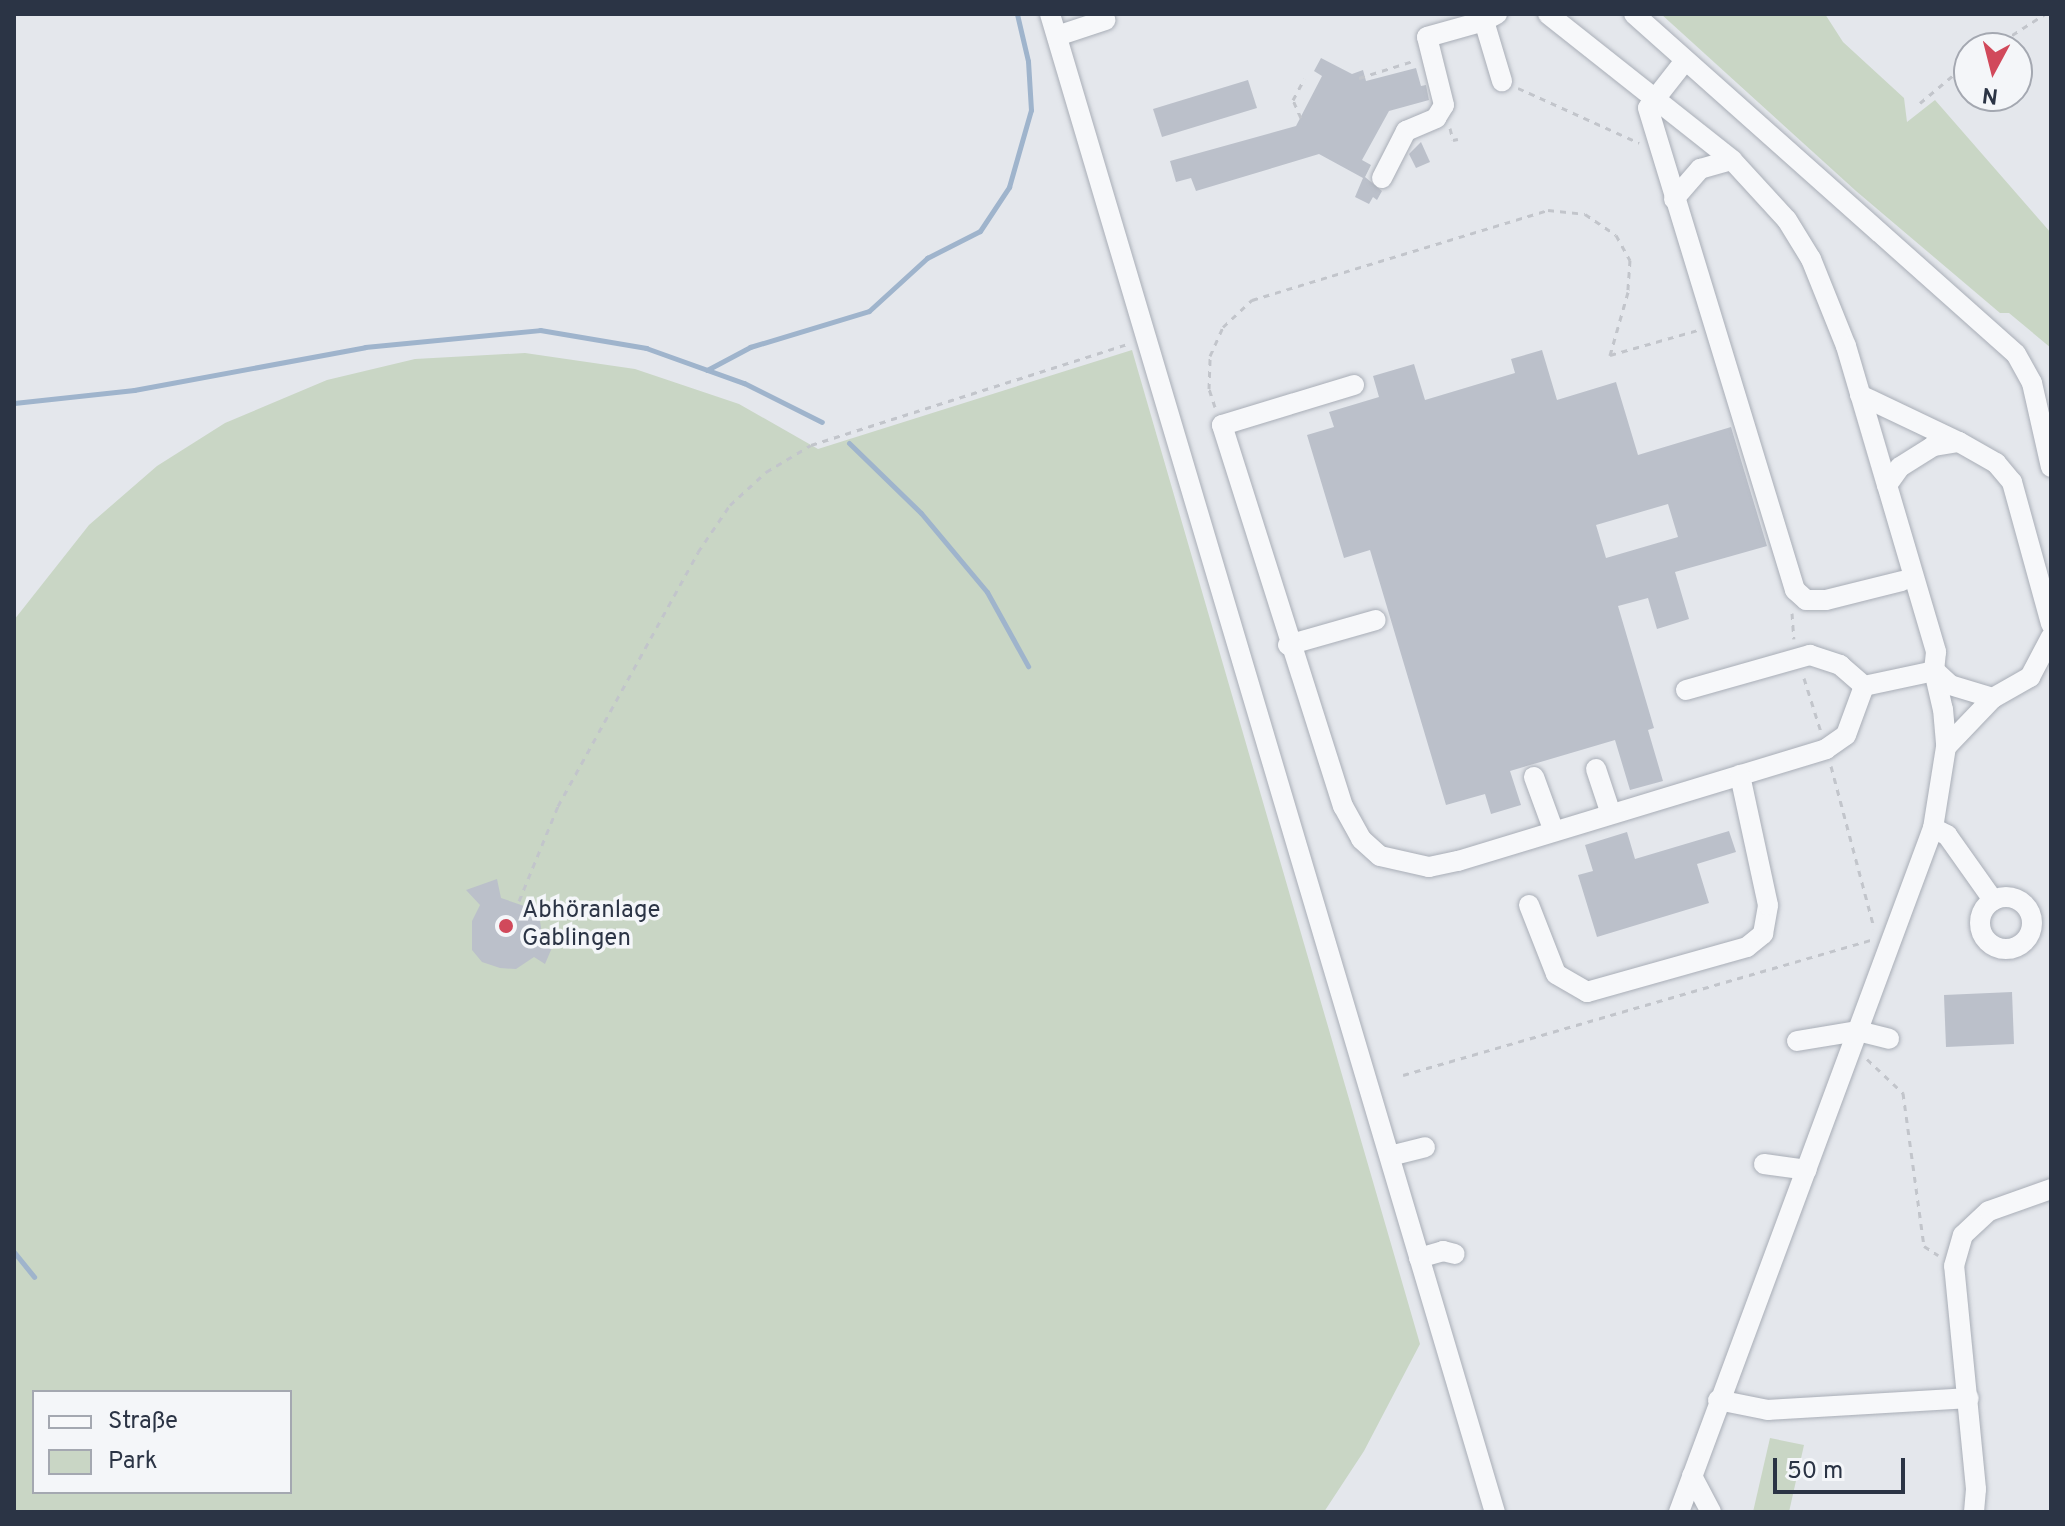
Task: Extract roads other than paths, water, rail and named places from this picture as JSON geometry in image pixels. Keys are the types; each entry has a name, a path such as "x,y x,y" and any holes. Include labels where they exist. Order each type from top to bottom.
{"lane":[{"path":"1050,14 1495,1512"},
{"path":"1548,14 1656,97 1757,183 1811,259 1829,298 1860,395 1936,652 1934,671 1946,747 1933,828 1718,1400 1679,1512"},
{"path":"1634,14 1684,62 2016,354 2032,383 2051,467"},
{"path":"1382,178 1399,162 1406,131 1436,118 1444,105 1427,37 1491,17 1502,81"},
{"path":"1057,36 1105,20"},
{"path":"1684,62 1648,108 1711,326 1795,590 1806,600 1902,581"},
{"path":"1674,199 1700,169 1732,160"},
{"path":"1757,183 1827,324 1925,656 1934,671 1950,685 1993,698"},
{"path":"1354,385 1222,425 1288,645 1343,806 1361,839 1380,856 1429,867 1826,749 1846,735 1864,686"},
{"path":"1860,395 1980,450 2012,482 2051,624"},
{"path":"1887,485 1914,456 1959,442"},
{"path":"1288,645 1376,620"},
{"path":"1946,747 1993,698 2030,677 2051,637"},
{"path":"1686,690 1798,656 1829,659 1864,686 1934,671"},
{"path":"1596,769 1610,811"},
{"path":"1529,905 1556,974 1587,992 1747,947 1763,934 1768,905 1740,775"},
{"path":"1534,777 1553,829"},
{"path":"1933,828 1947,835 1993,900"},
{"path":"1797,1041 1889,1039"},
{"path":"1390,1156 1425,1147"},
{"path":"1764,1164 1807,1170"},
{"path":"1974,1512 1969,1398 1954,1266 1963,1235 1989,1211 2051,1189"},
{"path":"1419,1258 1443,1251 1455,1254"},
{"path":"1718,1400 1768,1410 1969,1398"},
{"path":"1692,1476 1711,1512"}],"waterway":[{"path":"707,370 750,347 869,311 927,258 980,231 1009,187 1031,110 1028,61 1017,14"},
{"path":"14,403 134,390 365,347 540,330 646,348 744,383 822,422"},
{"path":"849,443 921,513 987,592 1028,666"},
{"path":"14,1252 34,1277"}],"place":[{"name":"Abhöranlage Gablingen","path":"506,926"}]}
